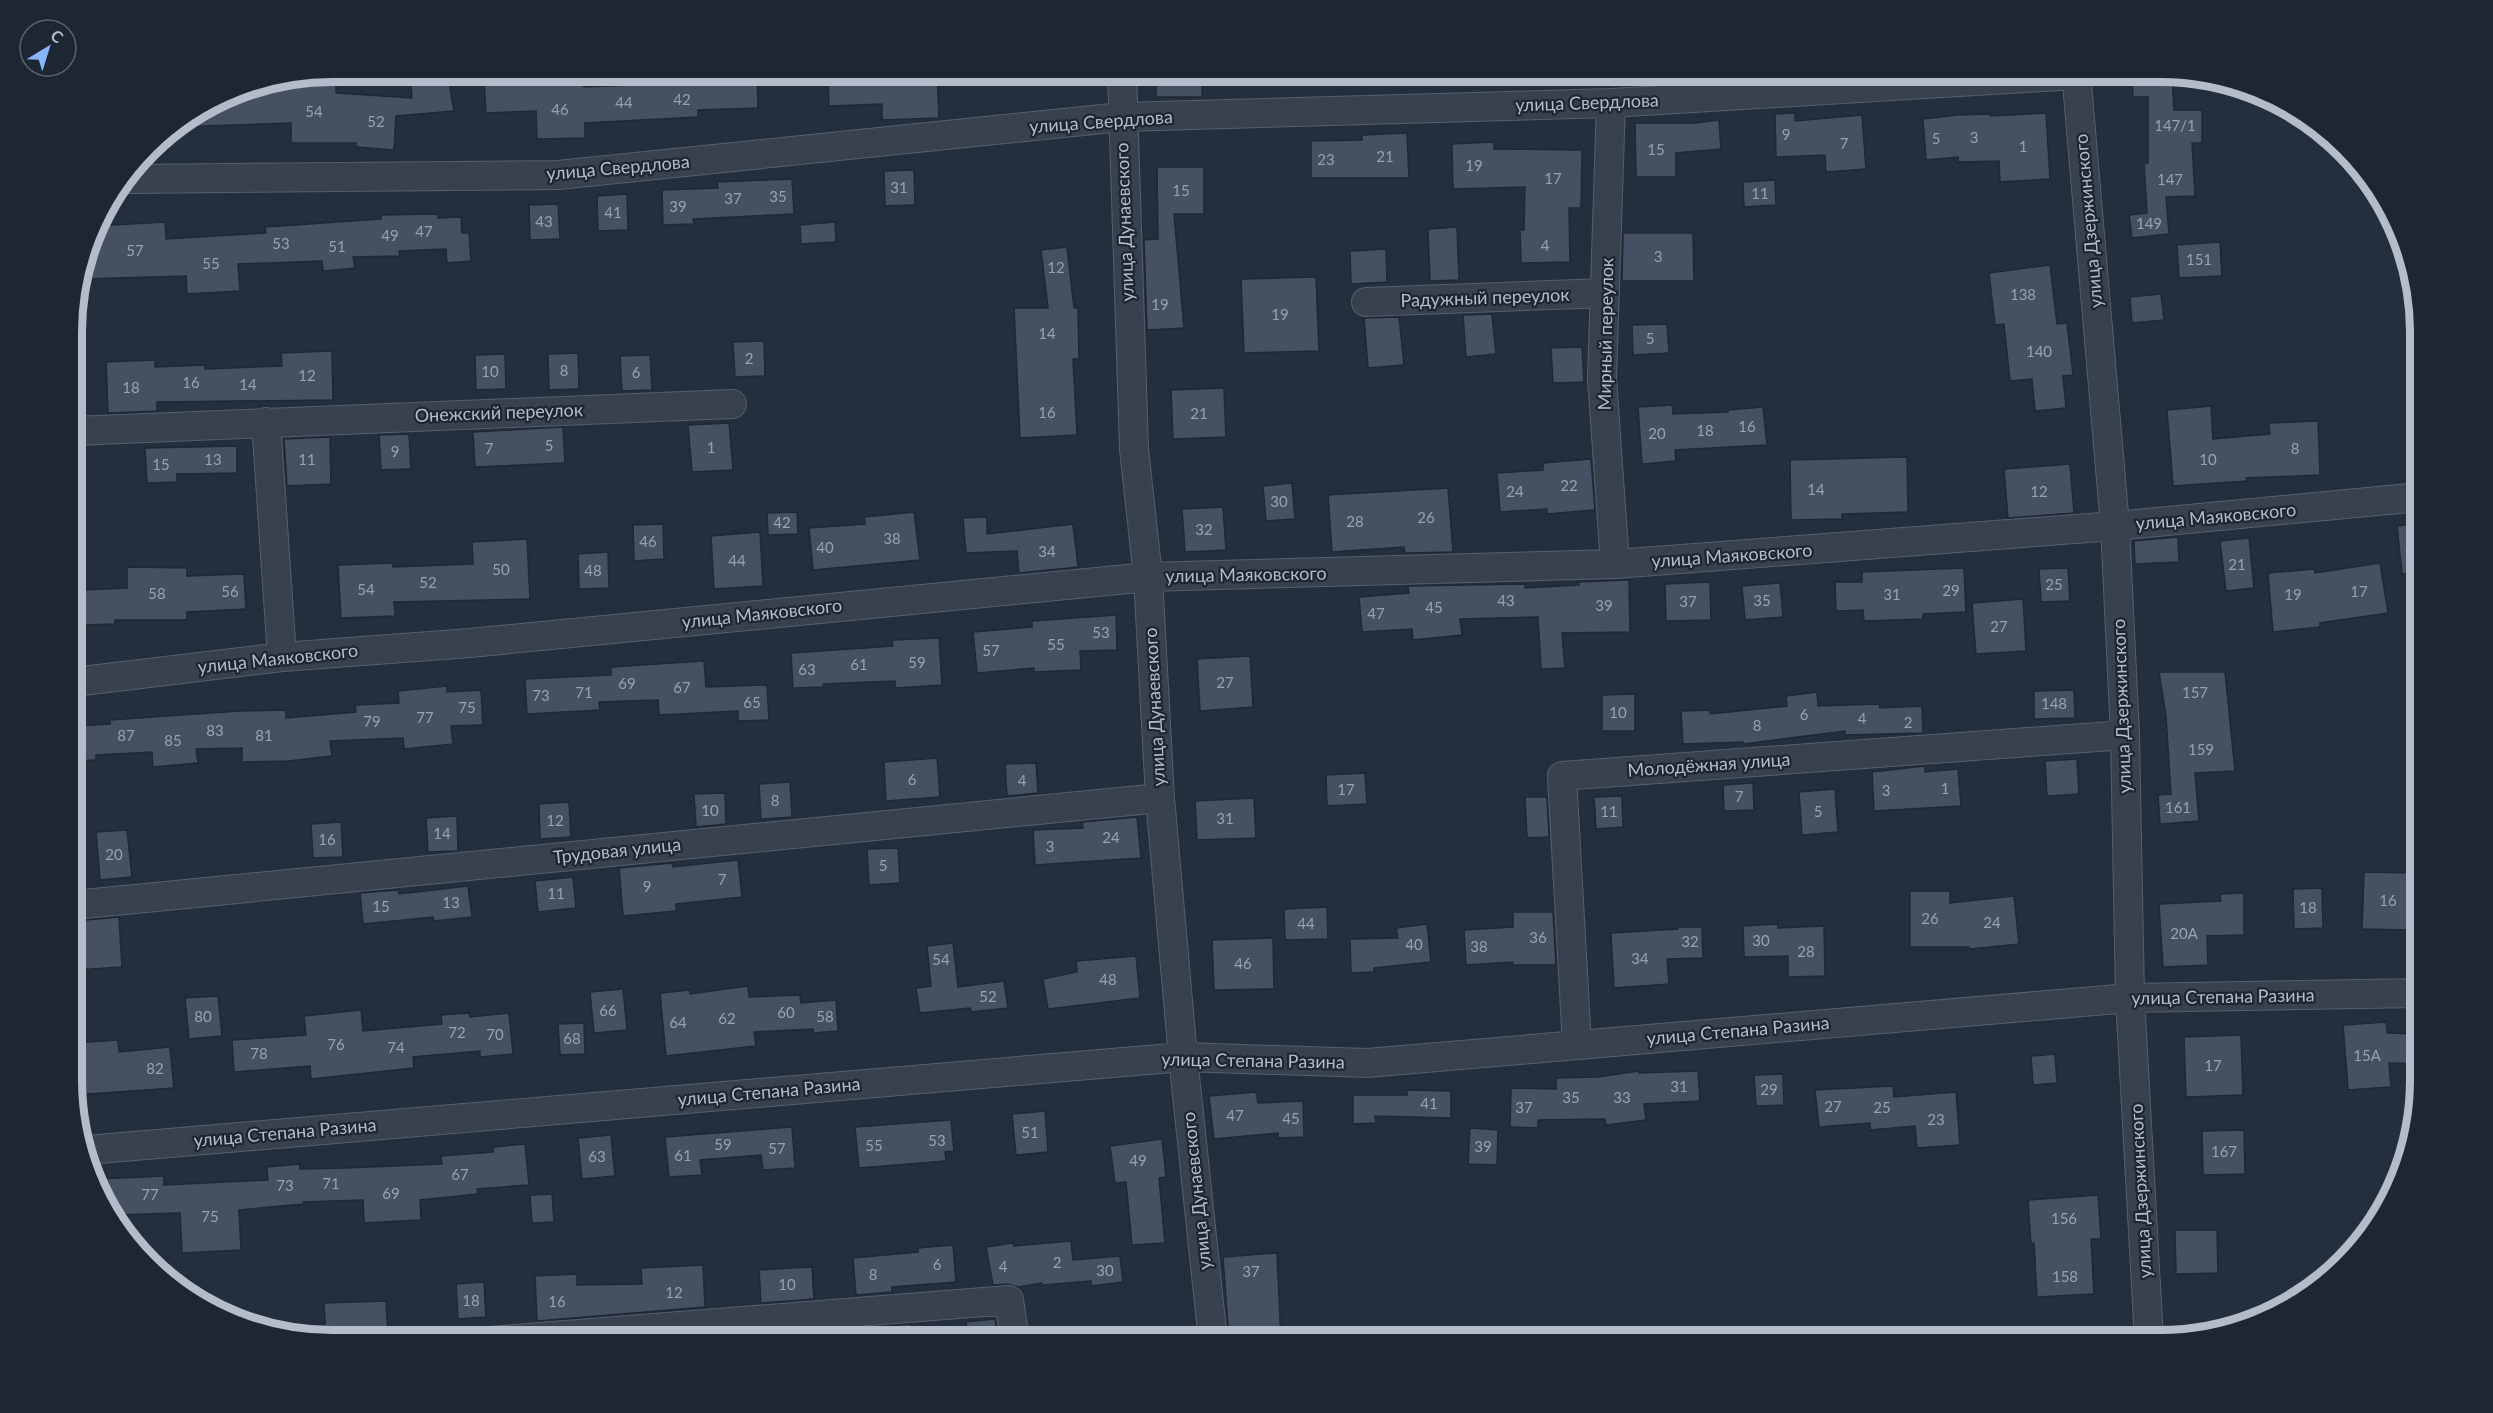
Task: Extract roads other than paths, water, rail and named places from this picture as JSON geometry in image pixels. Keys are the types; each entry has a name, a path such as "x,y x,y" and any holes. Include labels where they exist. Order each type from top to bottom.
{"street":[{"name":"улица Дунаевского","path":"1122,82 1134,449 1148,577 1160,798 1183,1057 1212,1330"},
{"name":"улица Свердлова","path":"135,179 558,175 1122,117 1611,103 1948,82"},
{"name":"улица Дзержинского","path":"2077,82 2115,526 2125,735 2130,998 2148,1330"},
{"name":"Мирный переулок","path":"1611,103 1602,378 1615,564"},
{"name":"Радужный переулок","path":"1366,302 1605,293"},
{"name":"Онежский переулок","path":"82,431 732,404"},
{"path":"266,422 282,657"},
{"name":"улица Маяковского","path":"82,681 282,657 470,643 1148,577 1615,564 2115,526 2410,498"},
{"name":"Молодёжная улица","path":"1577,1045 1562,776 2125,735"},
{"name":"Трудовая улица","path":"82,904 1160,798"},
{"name":"улица Степана Разина","path":"92,1150 1183,1057 1367,1063 2130,998 2410,993"},
{"path":"629,1330 1009,1300 1013,1330"}]}
